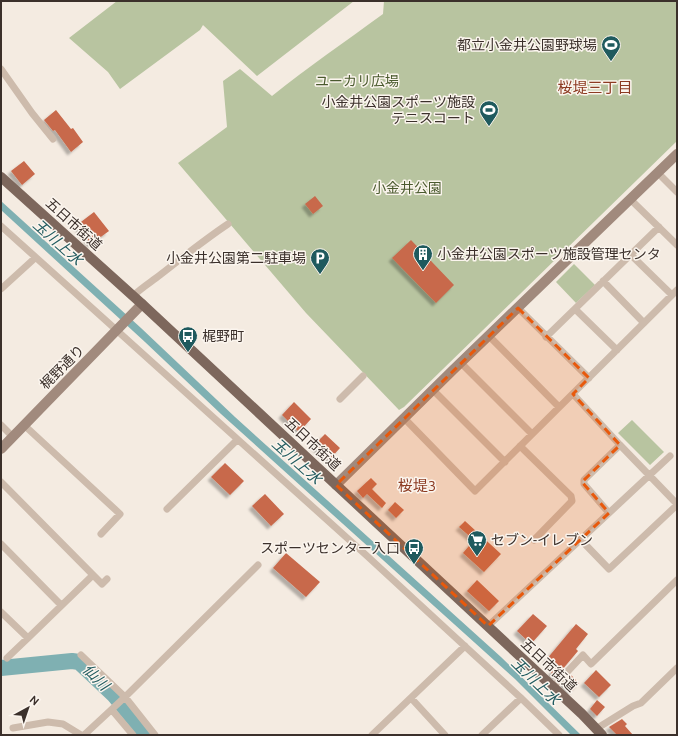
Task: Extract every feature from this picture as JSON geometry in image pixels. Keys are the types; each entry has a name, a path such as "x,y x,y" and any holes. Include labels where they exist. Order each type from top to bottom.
{"main road":[{"name":"五日市街道","path":"1,177 142,304 488,626 599,732"}],"street":[{"path":"1,69 32,113 53,139"},
{"path":"336,485 677,154"},
{"path":"658,173 677,192"},
{"path":"631,200 677,245"},
{"path":"133,296 196,246 228,224"},
{"path":"1,226 35,258 119,329 237,440 312,506 465,646 559,735"},
{"path":"546,337 659,227"},
{"path":"404,418 475,490 505,462 674,292 630,254"},
{"path":"1,289 35,258"},
{"path":"603,281 644,323"},
{"name":"梶野通り","path":"1,449 142,304"},
{"path":"518,308 589,378"},
{"path":"575,309 617,350"},
{"path":"489,336 559,407"},
{"path":"461,363 532,434"},
{"path":"340,399 363,376"},
{"path":"433,390 505,462"},
{"path":"573,394 677,504 609,569 581,540"},
{"path":"1,425 13,437"},
{"path":"24,425 120,514 101,534"},
{"path":"166,510 237,440"},
{"path":"609,513 584,484 584,480 620,445"},
{"path":"520,446 571,496 572,501 534,540"},
{"path":"488,626 670,456"},
{"path":"1,482 102,584 107,579"},
{"path":"1,544 61,605"},
{"path":"84,735 125,697 258,565"},
{"path":"7,658 93,575"},
{"path":"552,687 583,655 591,664 677,580"},
{"path":"1,612 28,638"},
{"path":"372,735 465,646"},
{"path":"81,655 125,697 154,735"},
{"path":"599,732 633,706 641,703 677,668"},
{"path":"411,698 445,735"},
{"path":"482,735 521,698"},
{"path":"113,708 132,735"},
{"path":"13,728 48,722 63,724 81,735"}],"highlighted area":[{"path":"518,308 589,378 573,394 620,445 582,482 609,513 488,626 336,485"}],"green space":[{"path":"117,1 354,1 257,76 203,25 200,30 120,89 108,72 69,38"},
{"name":"小金井公園","path":"384,1 677,1 677,141 404,407 399,410 306,313 178,163 227,127 223,81 240,69 272,96 313,64 383,14"},
{"path":"574,264 595,285 576,303 556,282"},
{"path":"632,420 664,452 650,465 618,433"}],"water":[{"path":"1,201 141,328 235,417 501,657 581,735 571,735 515,679 221,414 1,210"}],"building":[{"path":"56,110 71,129 73,128 83,142 71,152 55,130 53,131 44,120"},
{"path":"24,161 35,174 22,185 11,171"},
{"path":"315,196 323,206 313,214 305,204"},
{"path":"94,212 109,231 91,244 77,225"},
{"name":"小金井公園スポーツ施設管理センタ","path":"411,240 454,285 436,303 392,258"},
{"path":"294,402 311,419 299,432 282,415"},
{"path":"325,434 340,448 329,460 314,445"},
{"path":"225,463 244,481 230,495 211,477"},
{"path":"371,478 377,484 372,489 386,503 382,508 367,494 363,498 357,491"},
{"path":"265,494 284,514 271,526 252,506"},
{"path":"395,502 404,510 396,518 388,510"},
{"path":"465,521 501,554 484,572 463,553 474,540 459,527"},
{"path":"286,553 320,582 306,597 273,568"},
{"path":"477,580 499,601 489,611 467,591"},
{"path":"533,614 547,626 531,644 517,631"},
{"path":"576,624 588,634 576,649 578,651 556,677 551,673 555,668 546,660"},
{"path":"596,670 611,685 599,697 584,683"},
{"path":"571,675 579,683 571,692 563,684"},
{"path":"597,700 605,707 597,716 590,709"},
{"path":"622,719 627,724 625,726 633,735 617,735 609,727"}],"waterway":[{"name":"仙川","path":"1,668 72,661 79,662 114,695 147,735"}],"place":[{"name":"都立小金井公園野球場","path":"611,62"},
{"name":"小金井公園スポーツ施設 テニスコート","path":"489,127"},
{"name":"小金井公園スポーツ施設管理センタ","path":"423,271"},
{"name":"小金井公園第二駐車場","path":"320,275"},
{"name":"梶野町","path":"188,353"},
{"name":"セブン-イレブン","path":"477,557"},
{"name":"スポーツセンター入口","path":"414,565"}],"district":[{"name":"桜堤三丁目","path":"595,87"},
{"name":"桜堤3","path":"417,485"}],"park label":[{"name":"ユーカリ広場","path":"357,81"}],"water label":[{"name":"玉川上水","path":"58,242"},
{"name":"玉川上水","path":"297,461"},
{"name":"玉川上水","path":"536,681"}]}
